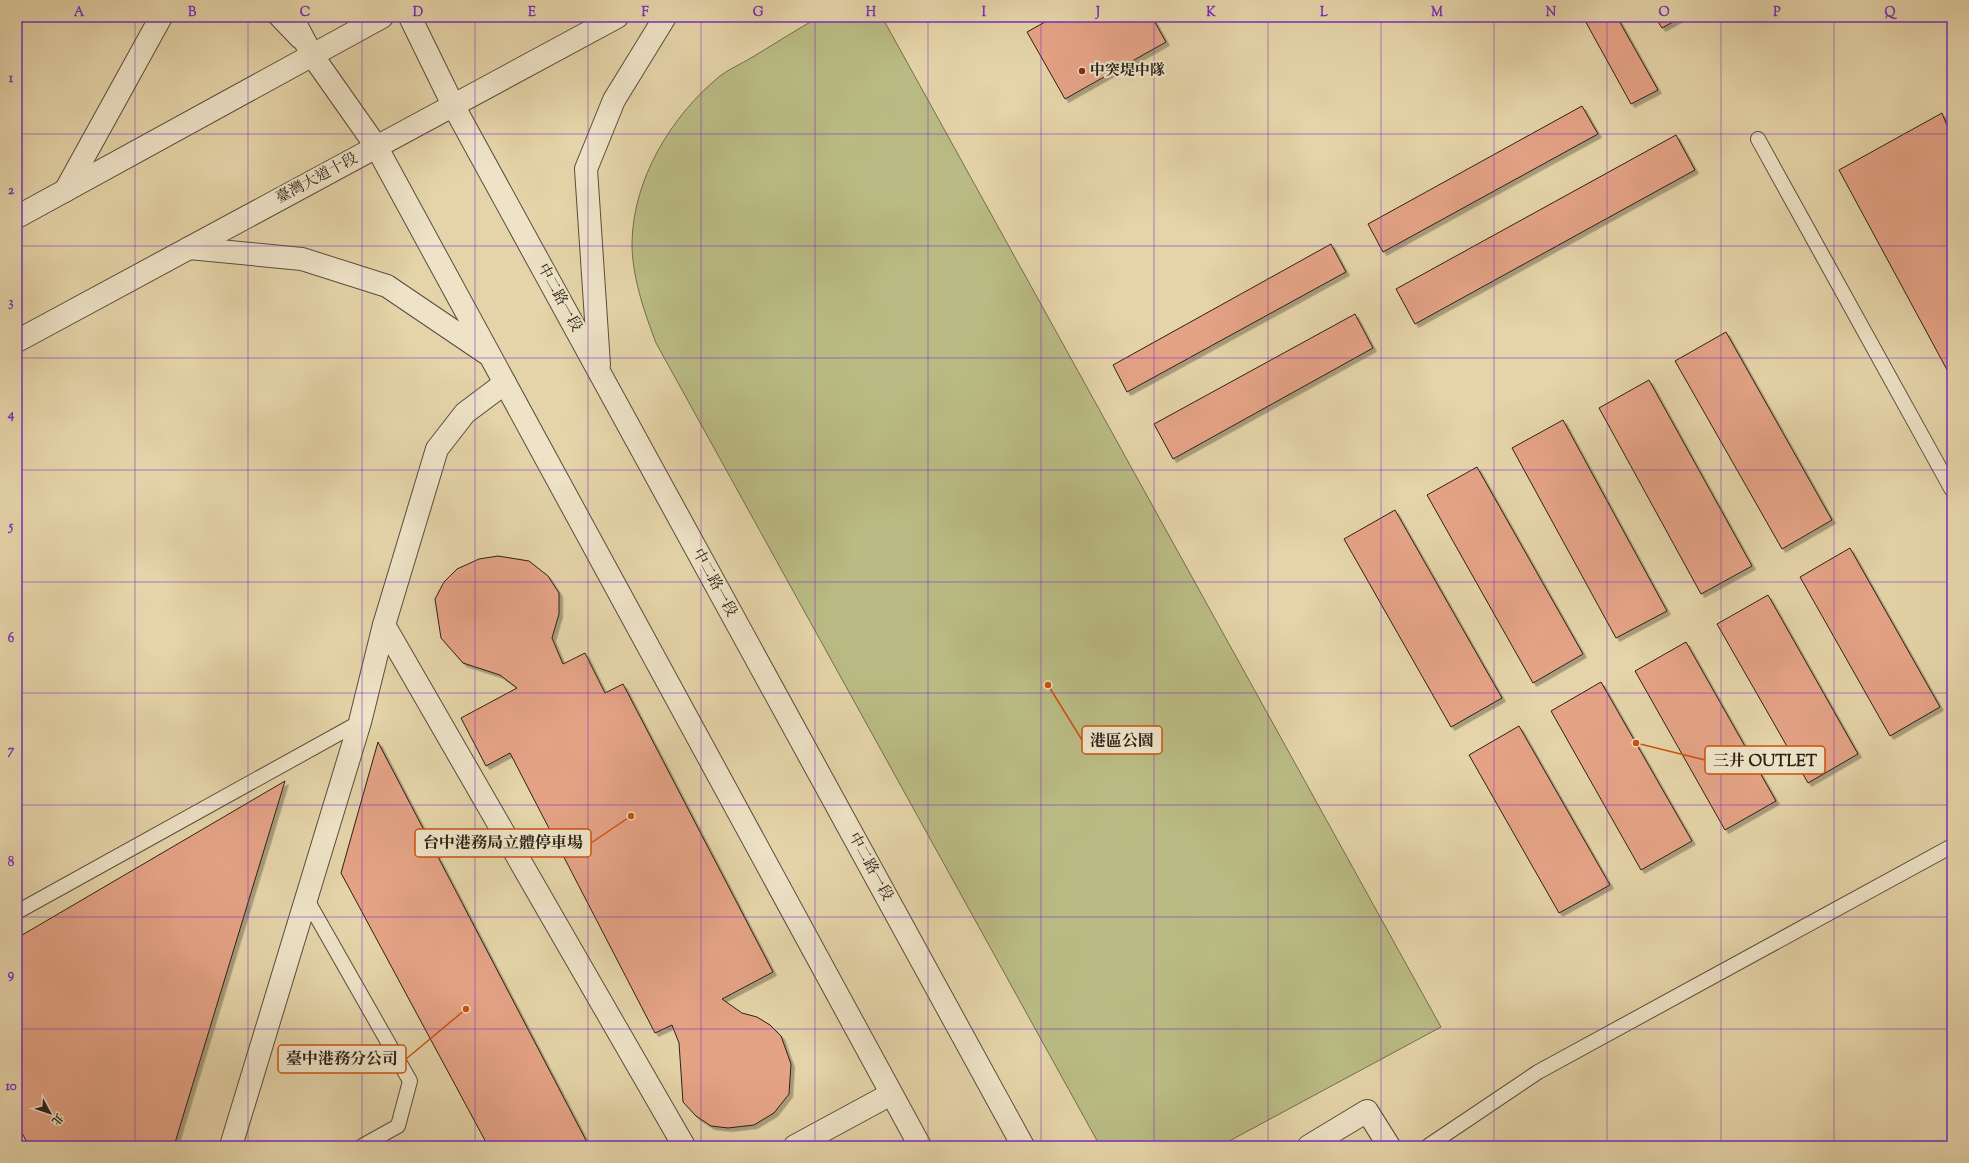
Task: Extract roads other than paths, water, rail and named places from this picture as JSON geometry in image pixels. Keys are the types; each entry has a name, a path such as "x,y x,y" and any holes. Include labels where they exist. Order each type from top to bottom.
{"street":[{"path":"65,191 161,17"},
{"path":"292,17 312,56 376,146 920,1146"},
{"path":"17,217 382,17"},
{"name":"中二路一段","path":"410,17 453,105 1023,1146"},
{"name":"臺灣大道十段","path":"17,341 617,17"},
{"path":"599,372 586,169 614,100 665,17"},
{"path":"189,248 302,259 387,286 490,356"},
{"path":"231,1146 360,722 384,625 437,449 465,413 505,383"},
{"path":"384,625 684,1146"},
{"path":"795,1146 891,1094"},
{"path":"1309,1146 1367,1111 1389,1146"}],"lane":[{"path":"275,17 312,56"},
{"path":"1758,139 1952,490"},
{"path":"17,912 360,722"},
{"path":"1428,1146 1538,1072 1952,846"},
{"path":"306,898 410,1081 398,1126 362,1146"}],"place":[{"name":"中突堤中隊","path":"1082,71"},
{"name":"港區公園","path":"1048,685"},
{"name":"三井 OUTLET","path":"1636,743"},
{"name":"台中港務局立體停車場","path":"631,816"},
{"name":"臺中港務分公司","path":"466,1009"}]}
